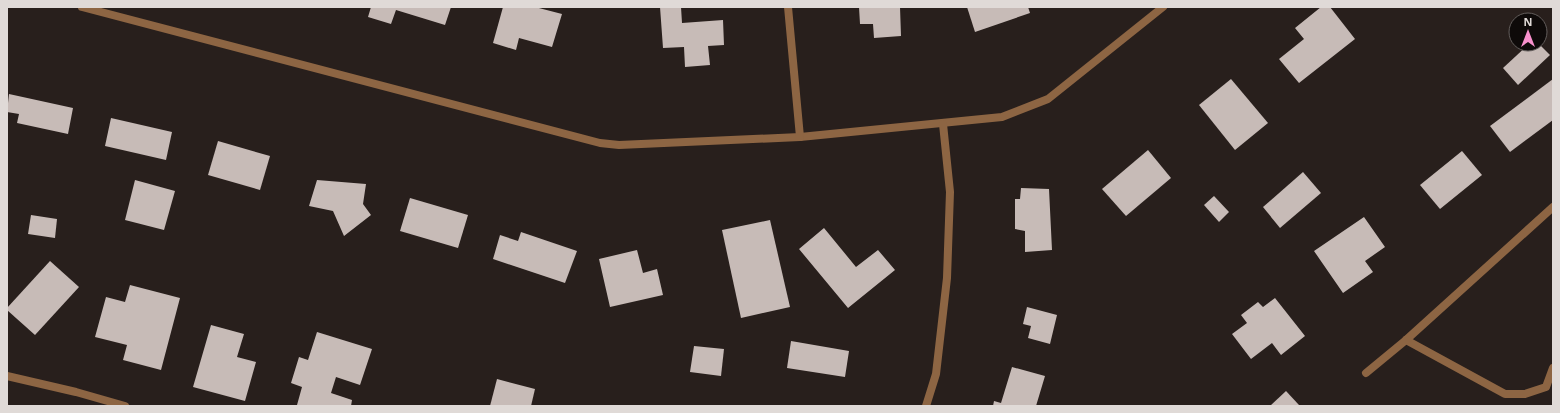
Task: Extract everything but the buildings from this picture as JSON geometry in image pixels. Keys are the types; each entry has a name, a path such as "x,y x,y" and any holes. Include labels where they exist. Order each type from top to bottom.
{"street":[{"path":"82,7 600,143 619,145 800,137 1002,117 1048,99 1163,7"},
{"path":"788,7 800,137"},
{"path":"926,406 936,374 947,278 950,192 943,124"},
{"path":"1366,373 1406,340 1553,207"},
{"path":"1406,340 1505,394 1526,394 1546,387 1553,368"},
{"path":"7,376 76,392 125,406"}]}
